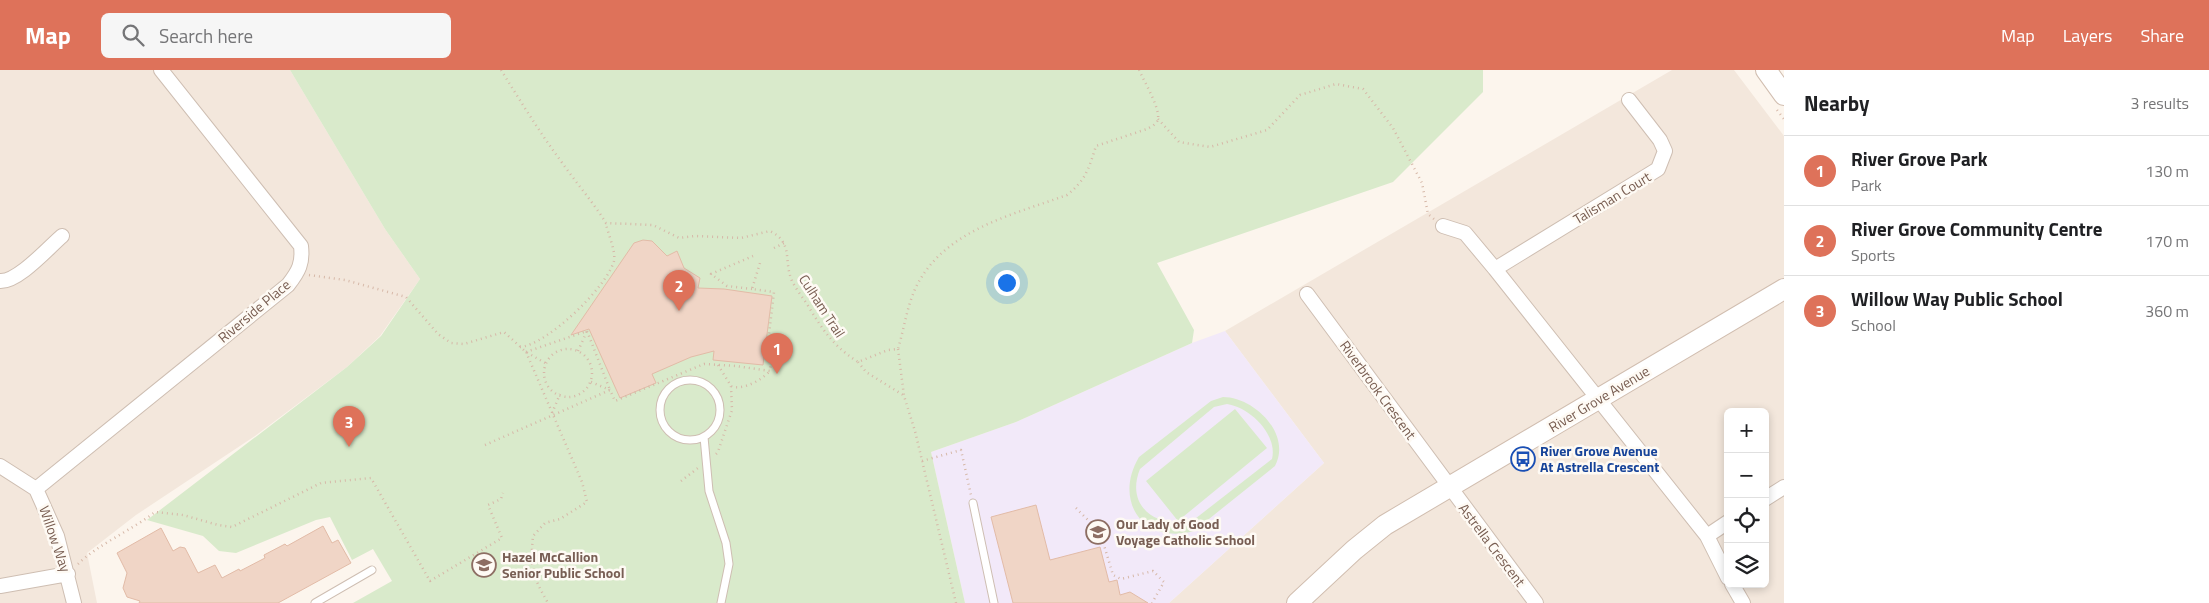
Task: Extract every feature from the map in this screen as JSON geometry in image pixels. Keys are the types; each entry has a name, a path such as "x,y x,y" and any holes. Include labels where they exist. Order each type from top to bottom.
{"street":[{"name":"Riverside Place","path":"36,489 288,284 297,273 303,261 301,246 161,70"},
{"path":"1766,70 1784,95"},
{"name":"Talisman Court","path":"1495,269 1658,169 1665,151 1660,140 1630,100"},
{"path":"1443,226 1464,233 1495,269 1706,536 1724,570"},
{"path":"0,281 4,282 22,273 62,236"},
{"name":"River Grove Avenue","path":"1297,603 1370,536 1449,487 1784,289"},
{"name":"Riverbrook Crescent","path":"1307,294 1449,487"},
{"name":"Willow Way","path":"0,466 36,489 57,536 74,603"},
{"name":"Astrella Crescent","path":"1449,487 1536,603"},
{"path":"1769,496 1784,487"},
{"path":"1706,536 1724,525"},
{"path":"0,586 68,574"},
{"path":"1734,588 1743,603"}],"lane":[{"path":"693,379 704,382 712,388 720,403 716,426 704,437 696,440 680,439 669,432 663,424 660,403 666,390 678,381 693,379"},
{"path":"704,437 709,491 726,543 729,564 721,603"},
{"path":"973,503 994,603"},
{"path":"315,603 372,570"}],"path":[{"path":"501,70 528,115 563,165 592,200 606,223 614,255 614,262 595,292 584,304 543,339 527,346 519,347"},
{"path":"1139,70 1157,110 1158,119 1179,142 1210,147 1267,130 1300,95 1336,84 1363,89 1393,128 1422,183 1428,214 1443,226"},
{"path":"956,603 922,461 904,396 898,349 915,289 924,272 937,256 974,230 1068,195 1080,185 1096,146 1147,130 1158,119"},
{"path":"606,223 653,225 679,238 695,236 741,238 770,231 780,236 785,243 774,248"},
{"name":"Culham Trail","path":"785,243 792,281 828,337 842,352 858,362 866,372 895,388 904,396"},
{"path":"731,386 742,387 766,376 770,371 773,345 769,334 774,292 727,286 711,274 753,256"},
{"path":"752,289 760,263"},
{"path":"297,273 344,280 406,297 438,334 450,343 464,344 504,332 519,347 547,364"},
{"path":"526,352 587,331"},
{"path":"587,331 615,401 704,364 770,371"},
{"path":"578,351 587,331"},
{"path":"568,348 578,351 585,355 593,373 587,390 568,398 551,390 544,372 551,355 568,348"},
{"path":"858,362 888,350 898,349"},
{"path":"526,352 582,482 587,502 560,519 545,524 533,536 530,561 536,583 548,603"},
{"path":"681,482 718,452 732,410 731,386 718,365"},
{"path":"591,382 610,390"},
{"path":"485,444 610,390"},
{"path":"552,414 560,394"},
{"path":"922,461 961,450 973,503"},
{"path":"68,574 85,557 134,528 155,512 184,516 218,526 232,527 321,483 371,478 430,581 502,538 488,505 501,499 503,492"},
{"path":"1076,508 1100,532 1113,576 1121,579 1153,571 1164,582 1152,603"}],"shaded area":[{"path":"0,70 290,70 385,229 420,279 380,336 347,367 255,436 136,515 87,553 97,603 0,603"},
{"path":"1672,70 1734,70 1784,136 1784,603 1169,603 1324,463 1225,331"},
{"name":"Our Lady of Good Voyage Catholic School","path":"1225,331 1324,463 1169,603 965,603 931,452 1016,422 1192,343"}],"green space":[{"path":"290,70 1483,70 1483,92 1393,182 1157,263 1194,330 1192,343 1016,422 931,452 965,603 353,603 392,581 373,549 352,560 330,517 316,520 236,553 219,551 203,536 147,520 347,367 381,336 420,279 385,229"},
{"path":"1223,397 1235,399 1247,403 1258,410 1274,430 1278,442 1279,454 1275,466 1194,531 1176,534 1160,532 1147,525 1138,516 1132,503 1129,489 1132,473 1139,457 1211,401","holes":["1227,404 1235,406 1252,416 1266,431 1271,440 1272,459 1191,522 1178,523 1166,521 1156,518 1147,512 1140,504 1137,494 1136,482 1140,469 1214,407"]},
{"path":"1235,409 1267,448 1178,521 1146,481"}],"building":[{"path":"643,240 652,241 667,256 677,251 684,268 700,278 698,288 724,289 772,296 763,365 713,360 714,351 691,357 652,374 656,383 620,398 589,329 571,335 634,243"},
{"path":"1036,505 1050,560 1100,547 1109,582 1117,580 1120,595 1130,592 1148,603 1013,603 991,517"},
{"path":"323,526 332,543 338,540 351,563 278,603 139,603 140,601 127,597 123,588 127,573 117,553 161,528 173,551 180,547 185,548 198,573 215,565 222,578 239,569 240,571 265,558 264,555 285,544 287,546"}],"place":[{"name":"River Grove Community Centre","path":"679,311"},
{"name":"River Grove Park","path":"777,374"},
{"name":"Willow Way Public School","path":"349,447"},
{"name":"River Grove Avenue At Astrella Crescent","path":"1523,459"},
{"name":"Our Lady of Good Voyage Catholic School","path":"1098,532"},
{"name":"Hazel McCallion Senior Public School","path":"484,565"}]}
